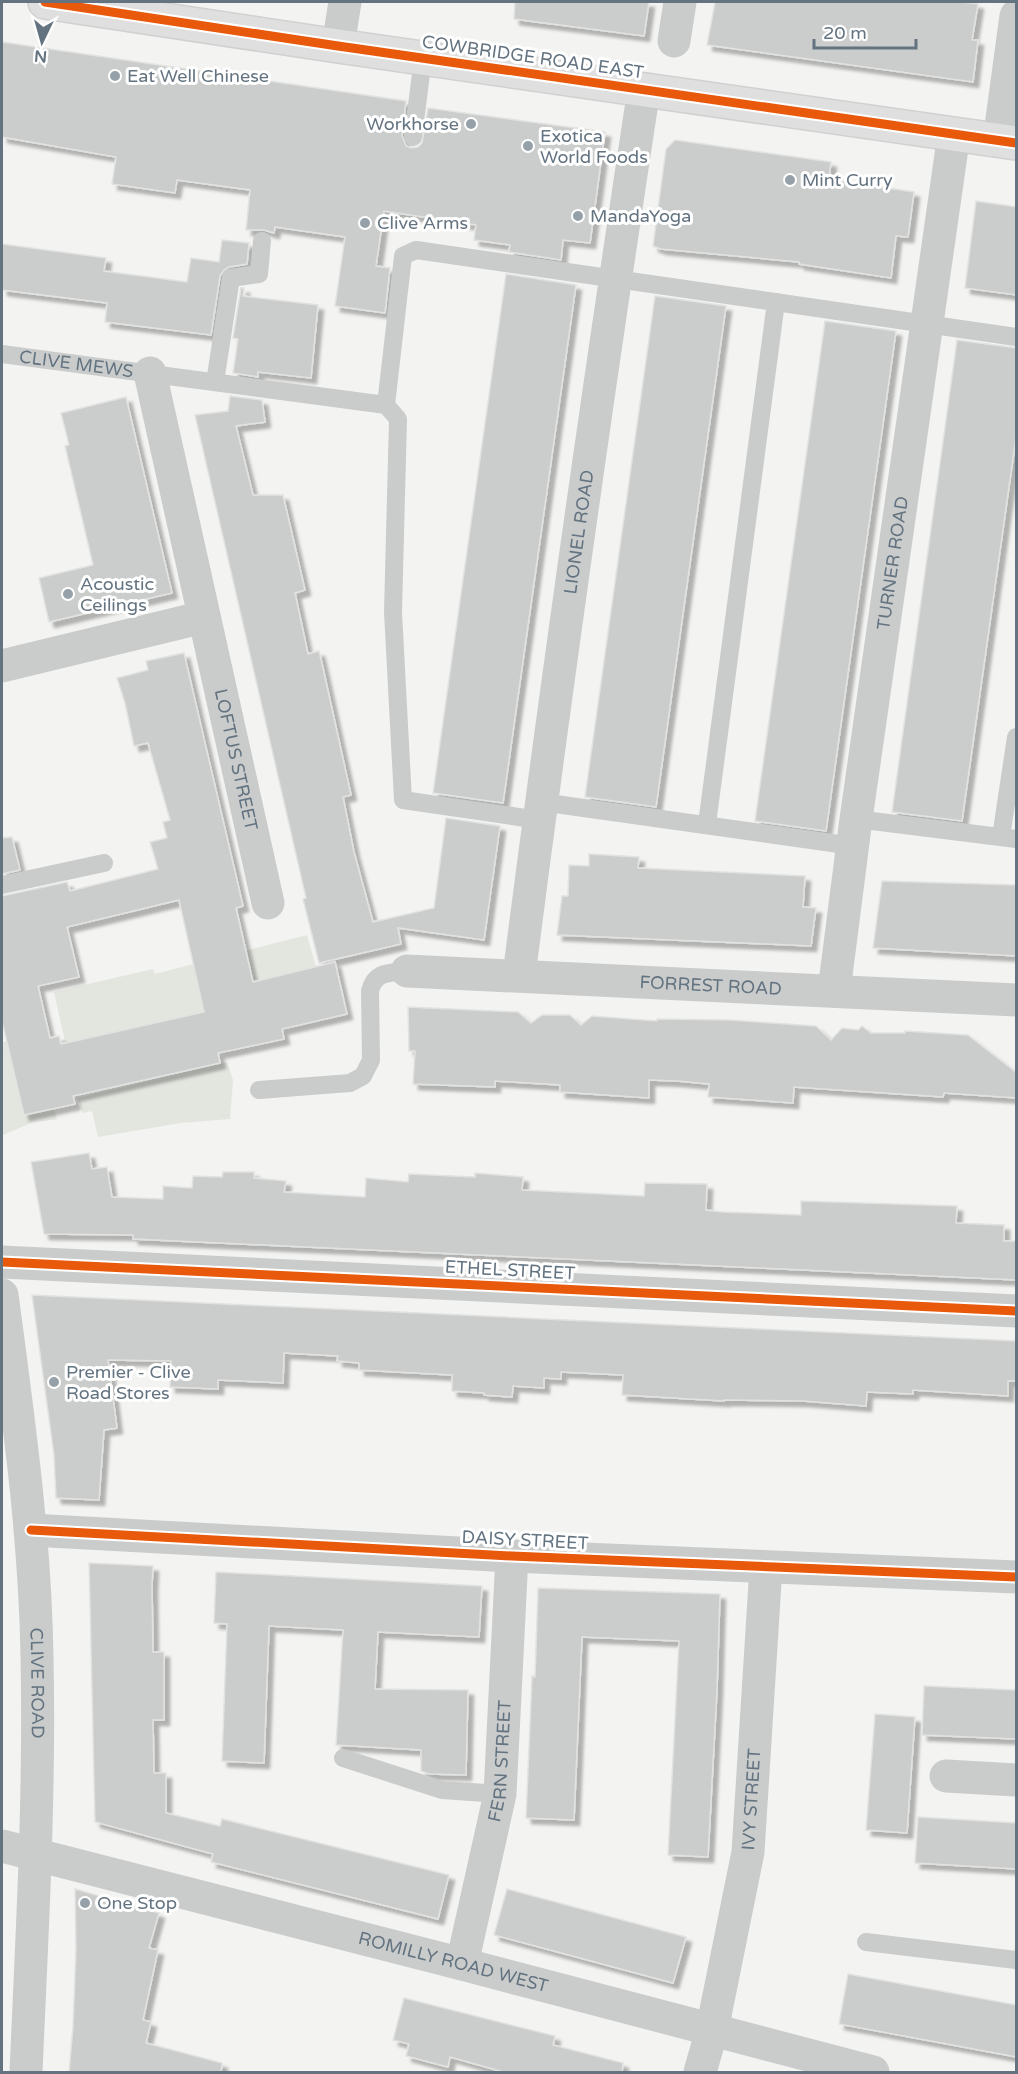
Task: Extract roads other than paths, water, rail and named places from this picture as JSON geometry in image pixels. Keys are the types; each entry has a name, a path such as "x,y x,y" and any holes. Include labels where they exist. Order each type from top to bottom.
{"street":[{"name":"COWBRIDGE ROAD EAST","path":"45,2 1008,142"},
{"path":"338,46 345,2"},
{"path":"674,41 680,2"},
{"path":"1008,142 1017,16"},
{"name":"LIONEL ROAD","path":"519,975 614,279 644,89"},
{"name":"TURNER ROAD","path":"834,991 854,832 954,134"},
{"name":"LOFTUS STREET","path":"150,374 268,903"},
{"path":"2,666 204,617"},
{"name":"FORREST ROAD","path":"407,971 1017,1000"},
{"name":"ETHEL STREET","path":"2,1262 1017,1311"},
{"name":"CLIVE ROAD","path":"2,1295 31,1530 37,1655 35,1853 26,2073"},
{"name":"DAISY STREET","path":"31,1530 512,1556 1017,1577"},
{"name":"FERN STREET","path":"462,1964 500,1794 512,1556"},
{"name":"IVY STREET","path":"700,2073 748,1852 766,1567"},
{"path":"946,1776 1017,1780"},
{"name":"ROMILLY ROAD WEST","path":"2,1846 462,1964 873,2073"}],"lane":[{"path":"413,137 423,58"},
{"path":"215,382 231,278 259,274 262,241"},
{"path":"1017,337 416,250 403,256 386,405 398,419 393,612 403,800 707,824 1009,838 1017,737"},
{"path":"707,824 776,302"},
{"name":"CLIVE MEWS","path":"2,354 386,405"},
{"path":"2,885 104,863"},
{"path":"259,1090 350,1083 363,1076 370,1060 369,990 372,981 381,974 407,971"},
{"path":"343,1758 442,1790 500,1794"},
{"path":"866,1942 1017,1960"}],"place":[{"name":"Eat Well Chinese","path":"115,76"},
{"name":"Workhorse","path":"471,124"},
{"name":"Exotica World Foods","path":"528,146"},
{"name":"Mint Curry","path":"790,180"},
{"name":"MandaYoga","path":"578,216"},
{"name":"Clive Arms","path":"365,223"},
{"name":"Acoustic Ceilings","path":"68,594"},
{"name":"Premier - Clive Road Stores","path":"54,1382"},
{"name":"One Stop","path":"85,1903"}]}
